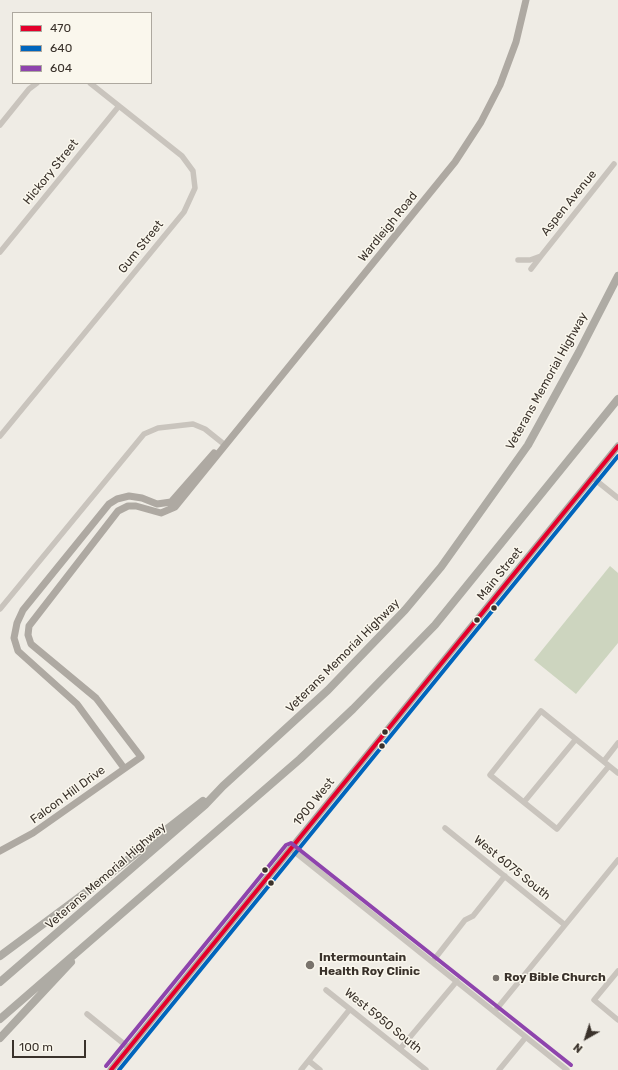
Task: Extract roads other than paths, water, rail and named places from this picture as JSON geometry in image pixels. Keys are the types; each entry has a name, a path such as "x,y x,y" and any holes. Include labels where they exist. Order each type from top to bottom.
{"highway":[{"name":"Veterans Memorial Highway","path":"0,982 49,942 114,882 171,836 223,786 328,690 405,610 441,567 528,445 579,352 618,276"},
{"path":"2,1018 91,939 300,759 353,709 435,625 618,399"},
{"path":"0,956 93,887 223,786"},
{"path":"0,1038 91,939"},
{"path":"0,952 16,943"}],"main road":[{"name":"Wardleigh Road","path":"225,445 464,149 488,110 506,72 516,42 526,0"},
{"name":"Falcon Hill Drive","path":"0,851 33,833 144,755 96,698 31,644 28,629 115,513 124,507 132,506 140,506 157,513 164,513 172,509 225,445"},
{"path":"124,768 77,704 18,651 14,638 17,623 23,610 109,504 116,499 129,496 142,498 157,504 171,502 208,459 225,445"},
{"name":"Main Street","path":"383,735 618,446"},
{"name":"1900 West","path":"111,1070 383,735"}],"street":[{"path":"0,125 29,89 36,84"},
{"name":"Gum Street","path":"0,436 184,212 195,188 193,171 182,156 91,84"},
{"name":"Hickory Street","path":"0,252 119,106"},
{"name":"Aspen Avenue","path":"531,269 614,164"},
{"path":"518,260 530,260 541,256"},
{"path":"0,609 144,434 158,428 193,424 205,429 225,445"},
{"path":"593,478 618,498"},
{"path":"609,766 557,829 490,775 541,711 618,773"},
{"path":"524,802 576,739"},
{"path":"604,761 618,743"},
{"name":"West 6075 South","path":"445,828 565,924"},
{"path":"291,849 568,1070"},
{"path":"495,1012 618,860"},
{"path":"433,961 465,920 473,916 505,876"},
{"path":"618,971 594,1000 618,1020"},
{"path":"400,1049 457,981"},
{"name":"West 5950 South","path":"326,990 426,1070"},
{"path":"301,1070 350,1009"},
{"path":"87,1014 129,1048"},
{"path":"498,1070 526,1037"},
{"path":"309,1061 320,1070"}],"place":[{"name":"Intermountain Health Roy Clinic","path":"310,965"},
{"name":"Roy Bible Church","path":"496,978"}]}
